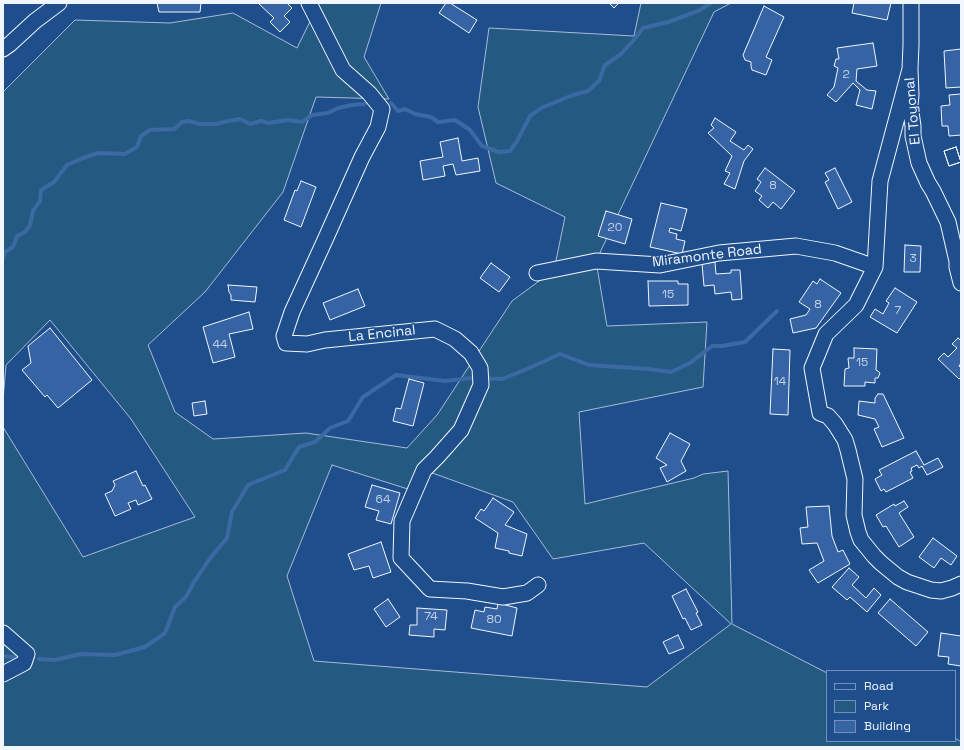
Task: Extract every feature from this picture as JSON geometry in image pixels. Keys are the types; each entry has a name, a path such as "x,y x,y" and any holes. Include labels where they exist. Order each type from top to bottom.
{"street":[{"path":"3,49 59,3"},
{"name":"La Encinal","path":"309,3 343,70 369,93 382,109 378,127 362,156 326,240 292,312 284,336 286,343 307,344 325,340 435,329 455,339 471,353 480,368 481,384 461,430 424,470 402,521 401,558 430,589 467,591 503,597 527,593 538,585"},
{"name":"El Toyonal","path":"911,3 910,105 913,136 919,162 948,222 961,283"},
{"path":"910,69 880,181 875,267 856,306 826,334 812,368 820,413 828,416 835,424 845,440 848,450 855,479 854,515 861,540 874,556 898,577 907,582 931,590 942,591 961,584"},
{"name":"Miramonte Road","path":"537,273 596,261 660,265 719,253 796,246 835,253 875,267"},
{"path":"3,633 27,654 24,664 3,674"}],"green space":[{"path":"319,3 381,3 364,57 389,99 316,97 283,192 205,292 148,345 175,412 213,439 306,433 407,448 437,415 512,301 554,270 565,217 496,183 478,107 489,28 634,36 641,3 731,3 714,12 596,261 607,326 707,322 703,387 579,412 585,504 694,478 703,474 728,471 732,624 826,672 826,742 956,742 956,739 961,742 961,747 3,747 3,427 83,557 195,517 131,419 50,320 6,365 3,401 3,92 75,20 170,23 233,13 297,48","holes":["332,465 414,491 424,470 513,502 553,559 644,543 731,624 647,687 314,661 287,576"]}],"building":[{"path":"157,3 201,3 200,12 159,12"},
{"path":"258,3 287,3 292,8 284,16 290,22 280,32 270,22 274,18"},
{"path":"446,3 450,3 477,20 469,33 439,13"},
{"path":"609,3 619,3 614,8"},
{"path":"854,3 891,3 887,20 852,13"},
{"path":"764,6 784,17 766,57 772,60 766,75 752,70 751,62 745,60 743,55"},
{"path":"873,43 877,66 857,69 856,81 867,90 876,91 872,109 856,105 860,90 853,83 836,102 827,95 834,87 838,68 834,66 836,59 839,59 837,48"},
{"path":"961,49 961,87 946,88 944,51"},
{"path":"961,94 961,135 949,136 948,126 942,126 941,106 950,105 949,95"},
{"path":"715,118 736,132 730,141 744,150 748,145 753,149 744,161 735,189 724,184 730,173 725,171 732,156 708,133 714,128 711,125"},
{"path":"458,138 462,161 478,158 480,171 456,175 453,164 443,166 445,176 423,180 420,161 443,157 440,142"},
{"path":"956,147 961,162 949,166 944,151"},
{"path":"956,147 961,162 949,166 944,151"},
{"path":"765,168 795,191 781,209 773,202 768,208 759,200 762,196 755,191 761,182 757,179"},
{"path":"835,168 852,202 838,209 825,182 829,180 825,173"},
{"path":"301,181 316,187 301,227 284,220 295,190 297,191"},
{"path":"661,203 687,209 681,231 670,228 669,232 677,234 676,239 685,241 682,254 650,247"},
{"path":"606,211 632,219 625,244 598,236"},
{"path":"905,245 921,246 920,272 904,272"},
{"path":"715,262 716,274 731,273 731,270 740,270 742,299 732,300 731,292 715,294 714,285 704,286 702,264"},
{"path":"491,263 510,277 499,292 480,278"},
{"path":"820,279 841,293 816,328 793,333 790,319 806,315 810,309 799,302 813,281 817,284"},
{"path":"648,281 678,281 678,284 688,284 688,305 649,306"},
{"path":"228,285 257,287 255,302 231,300"},
{"path":"895,288 917,302 897,333 870,317 875,309 883,314 889,303 886,301"},
{"path":"358,289 365,306 330,320 323,303"},
{"path":"249,312 253,329 229,334 235,357 213,363 203,327"},
{"path":"50,328 92,380 58,408 47,395 45,397 22,370 31,363 28,346"},
{"path":"958,338 961,341 961,363 959,366 961,368 961,377 959,379 938,359 944,353 948,357 957,348 952,344"},
{"path":"854,348 877,349 876,370 880,373 878,378 875,378 875,383 865,382 865,386 844,386 845,369 849,368 848,358 854,358"},
{"path":"773,349 790,350 788,415 770,414"},
{"path":"409,379 424,383 413,426 393,421 396,408 401,409"},
{"path":"878,394 883,394 904,438 882,447 874,429 879,427 875,419 858,415 859,401 875,403 875,398"},
{"path":"205,401 207,414 194,416 192,403"},
{"path":"670,433 690,444 681,461 686,471 667,482 660,468 667,465 656,458"},
{"path":"916,451 924,465 938,458 943,467 927,475 922,466 919,468 917,465 911,468 912,471 910,472 913,478 886,492 884,489 881,491 875,479 882,475 879,470"},
{"path":"136,471 143,486 145,485 152,499 138,505 136,500 128,503 131,509 115,516 105,494 112,491 115,485 113,481"},
{"path":"372,485 400,493 391,524 376,520 379,511 365,507"},
{"path":"493,498 514,512 505,525 527,534 522,556 495,548 498,533 475,518 481,509 484,511"},
{"path":"904,501 908,507 899,513 914,537 899,547 886,526 883,527 876,515 894,504 895,506"},
{"path":"829,506 832,536 838,552 843,550 850,564 818,583 809,570 824,561 817,543 802,544 800,528 808,527 806,507"},
{"path":"933,538 957,556 951,565 941,558 934,568 919,557"},
{"path":"381,542 391,572 373,578 369,566 354,570 348,554"},
{"path":"849,568 859,577 852,585 866,598 874,588 881,595 867,612 850,597 847,600 832,587"},
{"path":"686,589 698,612 696,613 702,625 691,630 685,618 683,619 672,596"},
{"path":"388,599 400,617 386,627 374,609"},
{"path":"890,599 928,632 916,646 878,613"},
{"path":"498,603 517,608 512,636 471,628 475,610 484,612 485,607 497,609"},
{"path":"417,608 447,610 445,630 434,629 434,637 409,635 410,625 417,625"},
{"path":"941,633 961,636 961,666 948,664 949,657 938,656"},
{"path":"678,635 684,648 669,654 663,642"}],"waterway":[{"path":"391,103 398,111 405,109 415,114 431,117 438,122 455,120 470,130 482,146 499,152 510,151 530,116 541,108 573,95 588,91 599,81 605,65 621,54 643,28 668,22 698,11 711,3"},
{"path":"3,258 5,252 13,247 17,236 25,232 30,225 33,211 40,201 41,190 54,182 67,165 83,158 98,153 125,154 137,147 141,136 150,130 174,129 182,122 189,121 200,124 216,124 240,119 250,124 261,121 268,123 288,120 302,122 312,115 328,113 338,108 352,105 365,104"},
{"path":"39,659 55,660 81,654 115,655 145,647 165,633 175,607 186,597 211,557 227,538 232,512 248,485 285,470 299,447 315,442 330,428 348,421 363,397 396,375 445,381 472,378 502,379 560,354 589,365 671,372 690,363 712,346 722,346 745,342 777,311"},
{"path":"3,656 19,658"}]}
